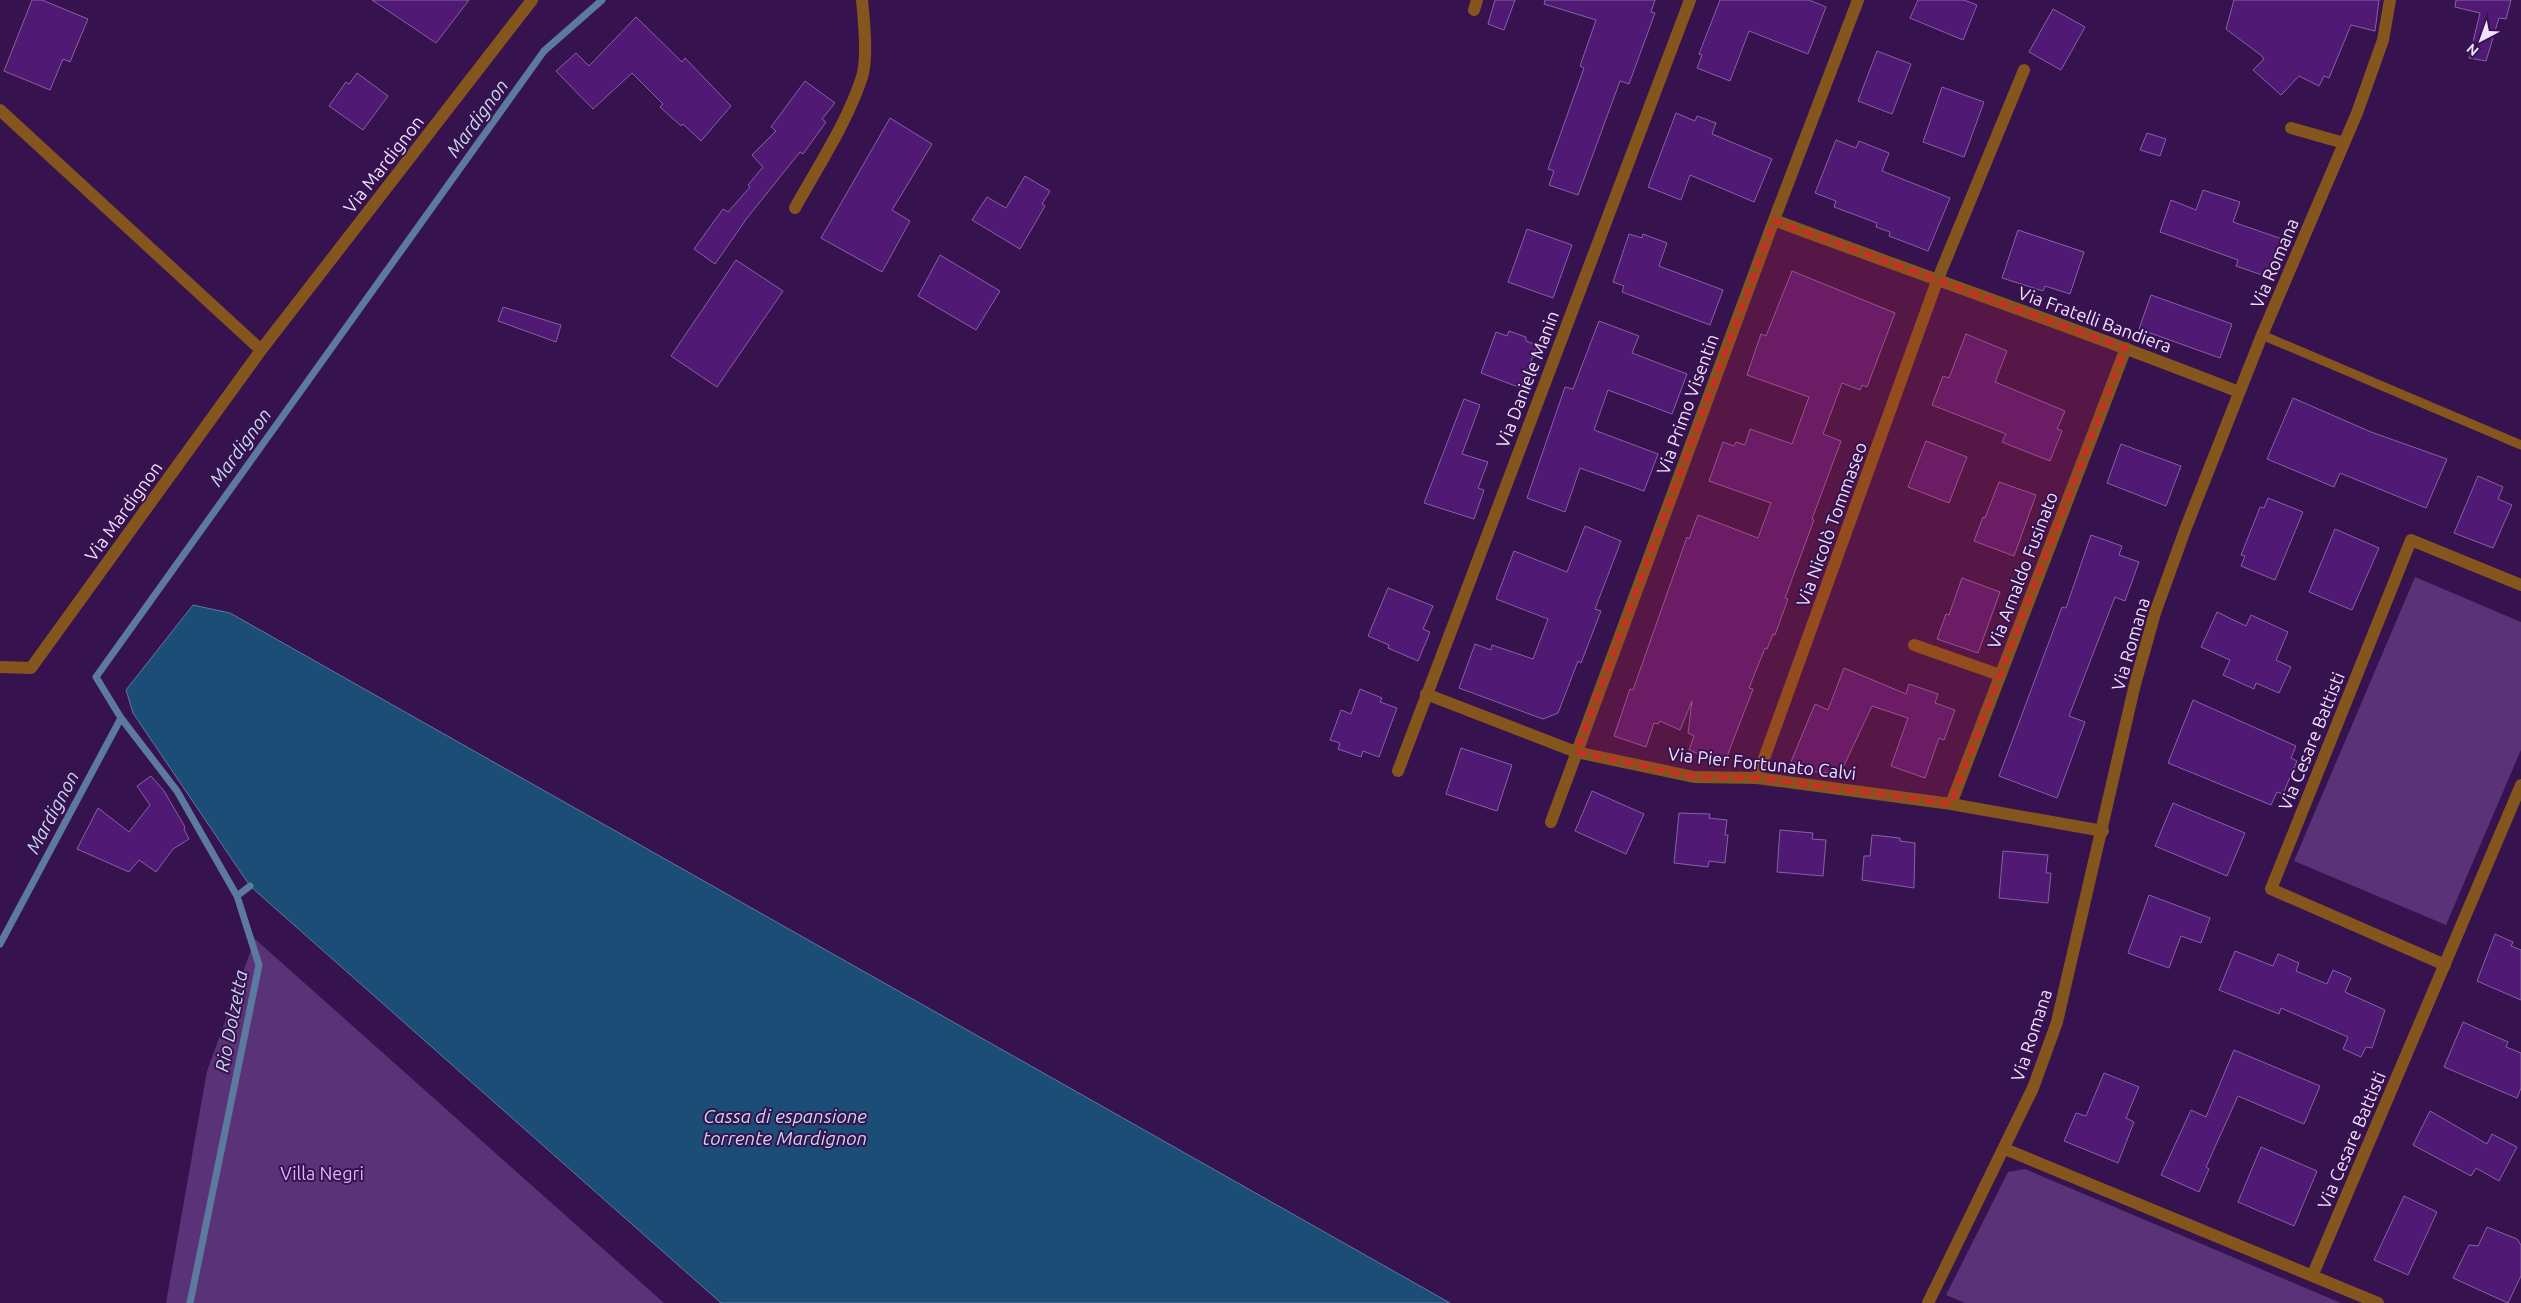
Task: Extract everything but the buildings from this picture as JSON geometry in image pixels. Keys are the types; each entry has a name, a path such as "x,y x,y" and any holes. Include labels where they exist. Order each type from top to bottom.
{"street":[{"name":"Via Mardignon","path":"0,667 32,668 261,350 532,0"},
{"path":"796,208 841,123 862,75 864,32 862,0"},
{"name":"Via Daniele Manin","path":"1398,771 1690,0"},
{"name":"Via Primo Visentin","path":"1551,822 1774,220 1858,0"},
{"name":"Via Romana","path":"1928,1303 2005,1149 2033,1088 2057,1022 2103,831 2135,684 2155,613 2239,392 2344,143 2383,40 2390,0"},
{"path":"1938,281 2024,70"},
{"path":"0,110 261,350"},
{"path":"2291,128 2344,143"},
{"name":"Via Fratelli Bandiera","path":"1774,220 2126,348 2239,392"},
{"name":"Via Nicolò Tommaseo","path":"1757,778 1938,281"},
{"name":"Via Arnaldo Fusinato","path":"1951,804 2126,348"},
{"name":"Via Cesare Battisti","path":"2444,965 2270,889 2411,540 2521,585"},
{"path":"1914,645 2000,675"},
{"name":"Via Pier Fortunato Calvi","path":"1426,694 1576,752 1694,777 1757,778 1951,804 2103,831"},
{"name":"Via Cesare Battisti","path":"2313,1274 2521,785"},
{"path":"2005,1149 2313,1274 2378,1303"}],"lane":[{"path":"2262,335 2521,445"}],"highlighted area":[{"path":"1774,220 2126,348 1951,804 1757,778 1694,777 1576,752"}],"green space":[{"path":"2415,577 2521,622 2521,750 2446,925 2294,861"},
{"name":"Villa Negri","path":"255,939 664,1303 166,1303 207,1071"},
{"path":"2025,1169 2341,1303 1965,1303 1946,1295 2008,1172"}],"water":[{"name":"Cassa di espansione torrente Mardignon","path":"193,605 230,613 1450,1303 721,1303 250,886 133,713 126,690"}],"waterway":[{"name":"Mardignon","path":"190,1303 259,965 237,896 177,791 121,718 96,677 544,51 602,0"},
{"name":"Mardignon","path":"0,944 121,718"},
{"path":"237,896 250,886"}],"water label":[{"name":"Rio Dolzetta","path":"231,1021"}]}
